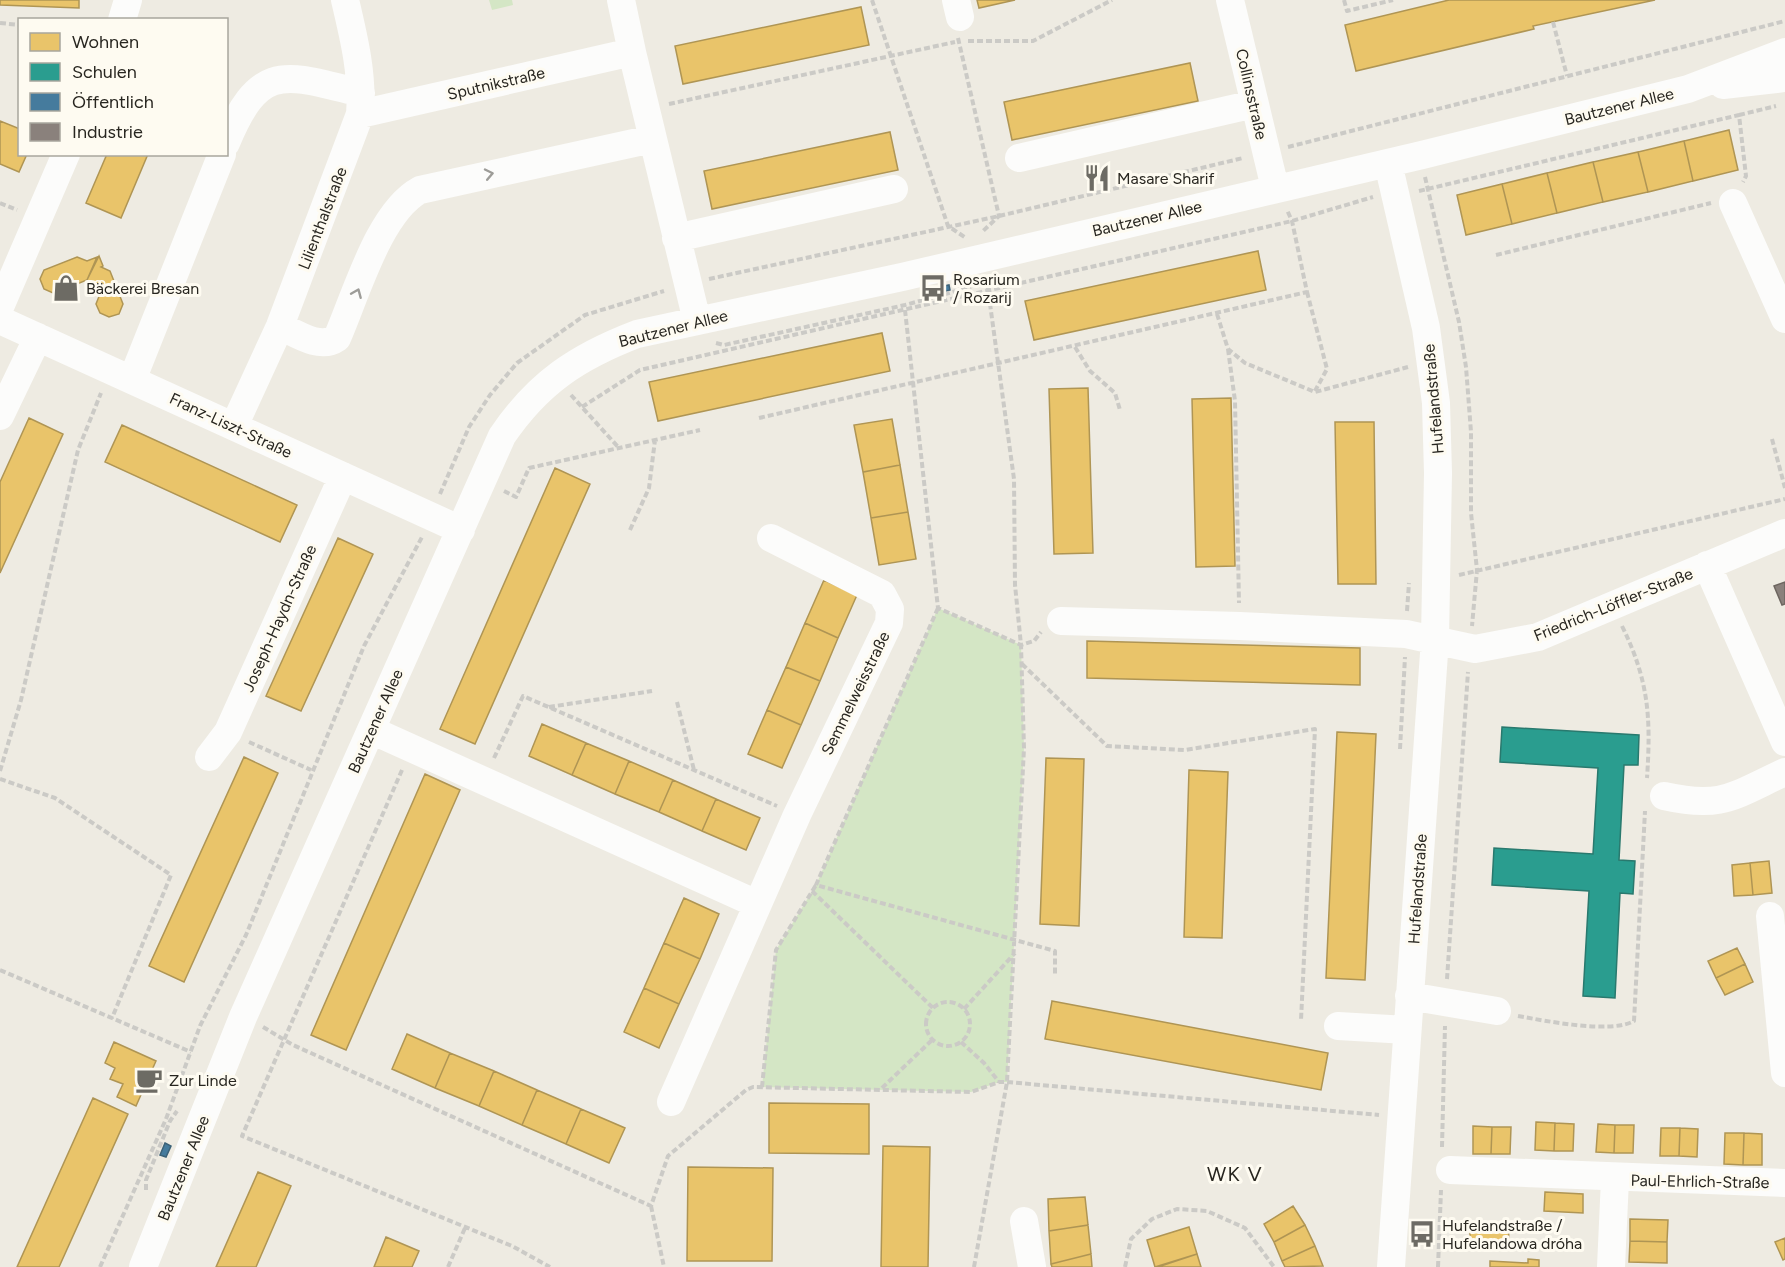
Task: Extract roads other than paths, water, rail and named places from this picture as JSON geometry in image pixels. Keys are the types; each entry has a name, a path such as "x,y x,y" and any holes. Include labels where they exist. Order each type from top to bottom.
{"street":[{"path":"123,18 128,0"},
{"name":"Lilienthalstraße","path":"234,426 280,326 360,103 357,57 345,0"},
{"path":"621,0 645,110 697,321"},
{"name":"Collinsstraße","path":"1230,0 1275,188"},
{"name":"Sputnikstraße","path":"360,103 632,52"},
{"name":"Bautzener Allee","path":"143,1267 243,1017 502,436 520,409 567,368 596,350 637,334 902,277 976,245 1275,188 1388,163 1688,89 1785,52"},
{"path":"228,138 239,111 264,84 292,77 360,103"},
{"name":"Bautzener Allee","path":"1688,89 1785,78"},
{"path":"1019,158 1254,104"},
{"path":"280,326 316,342 330,343 338,338 386,224 407,197 420,190 652,139"},
{"path":"0,307 65,156"},
{"path":"121,375 221,156"},
{"name":"Hufelandstraße","path":"1388,163 1426,328 1438,433 1435,639 1390,1267"},
{"path":"676,238 894,189"},
{"path":"1733,203 1785,319"},
{"name":"Franz-Liszt-Straße","path":"0,320 430,518 461,530"},
{"path":"0,416 38,337"},
{"name":"Joseph-Haydn-Straße","path":"209,757 228,732 343,476"},
{"name":"Friedrich-Löffler-Straße","path":"1435,639 1475,649 1538,637 1785,533"},
{"name":"Semmelweisstraße","path":"671,1102 797,815 889,623 890,609 882,594 771,538"},
{"path":"1707,565 1785,742"},
{"path":"1061,621 1240,626 1406,634 1435,639"},
{"path":"371,730 758,904"},
{"path":"1655,789 1689,801 1714,802 1785,772"},
{"path":"1770,916 1785,1073"},
{"path":"1409,996 1497,1011"},
{"path":"1338,1026 1407,1030"},
{"name":"Paul-Ehrlich-Straße","path":"1450,1170 1615,1179 1785,1183"},
{"name":"Paul-Ehrlich-Straße","path":"1611,1267 1615,1179"},
{"path":"1024,1221 1032,1267"}],"place":[{"name":"Masare Sharif","path":"1097,178"},
{"name":"Bäckerei Bresan","path":"66,288"},
{"name":"Rosarium / Rozarij","path":"933,288"},
{"name":"Zur Linde","path":"149,1080"},
{"name":"Hufelandstraße / Hufelandowa dróha","path":"1422,1234"}],"district":[{"name":"WK V","path":"1235,1174"}]}
